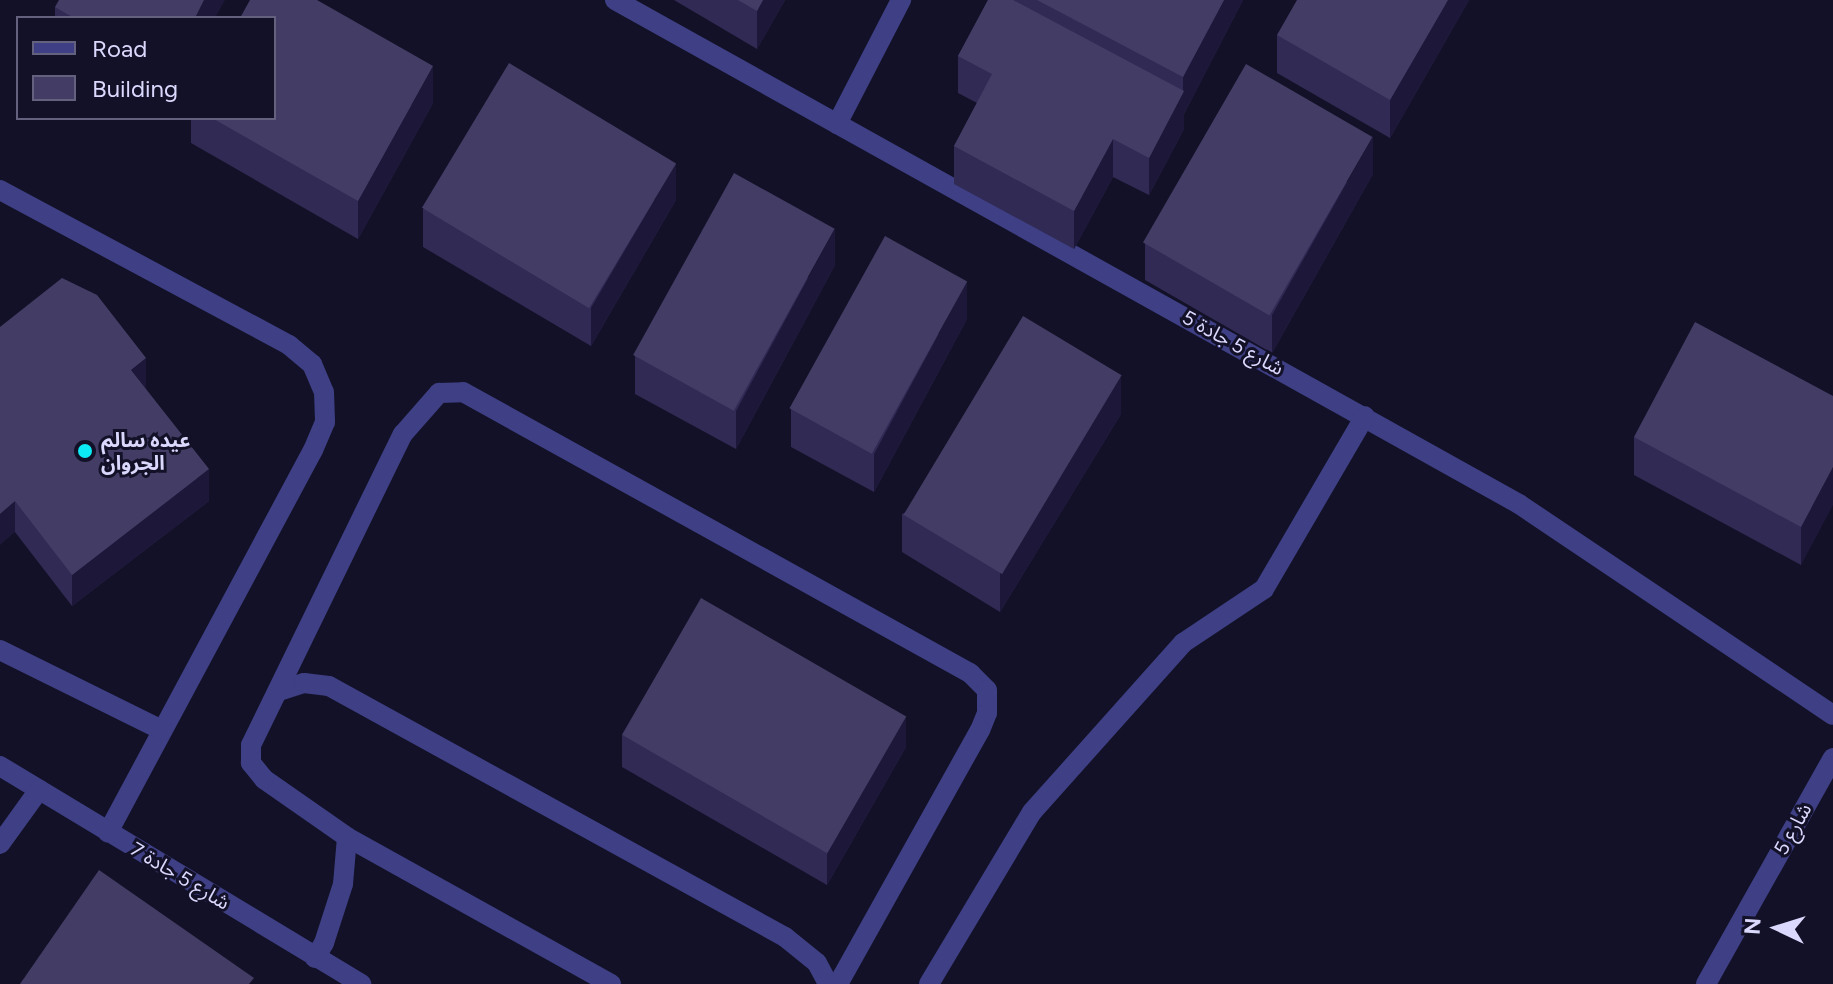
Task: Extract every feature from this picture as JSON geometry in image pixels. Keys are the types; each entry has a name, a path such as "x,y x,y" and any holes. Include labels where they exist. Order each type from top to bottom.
{"street":[{"name":"شارع 5 جادة 5","path":"615,0 1519,504 1833,715"},
{"path":"837,124 901,0"},
{"path":"0,191 289,345 312,364 324,392 325,422 313,450 108,832"},
{"path":"611,984 347,837 264,779 251,763 251,745 403,434 439,393 463,392 970,673 987,690 987,713 980,730 838,984"},
{"path":"929,984 1032,812 1183,643 1264,589 1365,416"},
{"path":"0,650 162,730"},
{"path":"279,691 304,683 329,686 785,937 817,963 828,984"},
{"name":"شارع 5","path":"1706,984 1833,758"},
{"name":"شارع 5 جادة 7","path":"0,766 361,984"},
{"path":"0,844 39,790"},
{"path":"315,958 343,884 347,837"}],"building":[{"path":"59,0 204,0 196,16 71,16 55,7"},
{"path":"250,0 317,0 433,66 358,201 216,120 276,120 276,16 241,16"},
{"path":"738,0 763,0 757,11"},
{"path":"988,0 1013,0 1184,91 1149,158 1113,139 1074,211 954,146 992,74 958,56"},
{"path":"1037,0 1224,0 1183,77"},
{"path":"1297,0 1448,0 1390,100 1277,35"},
{"path":"509,63 676,163 589,308 422,208"},
{"path":"1246,64 1372,137 1269,315 1143,242"},
{"path":"734,173 835,229 734,411 633,355"},
{"path":"885,236 967,282 872,454 789,408"},
{"name":"عيده سالم الجروان","path":"62,278 97,295 146,358 131,370 209,469 72,575 15,501 0,514 0,327"},
{"path":"1023,316 1122,375 1002,574 904,515"},
{"path":"1695,322 1833,396 1833,467 1801,527 1634,437"},
{"path":"701,598 906,716 827,853 622,735"},
{"path":"99,870 254,978 249,984 20,984"}],"place":[{"name":"عيده سالم الجروان","path":"85,451"}]}
